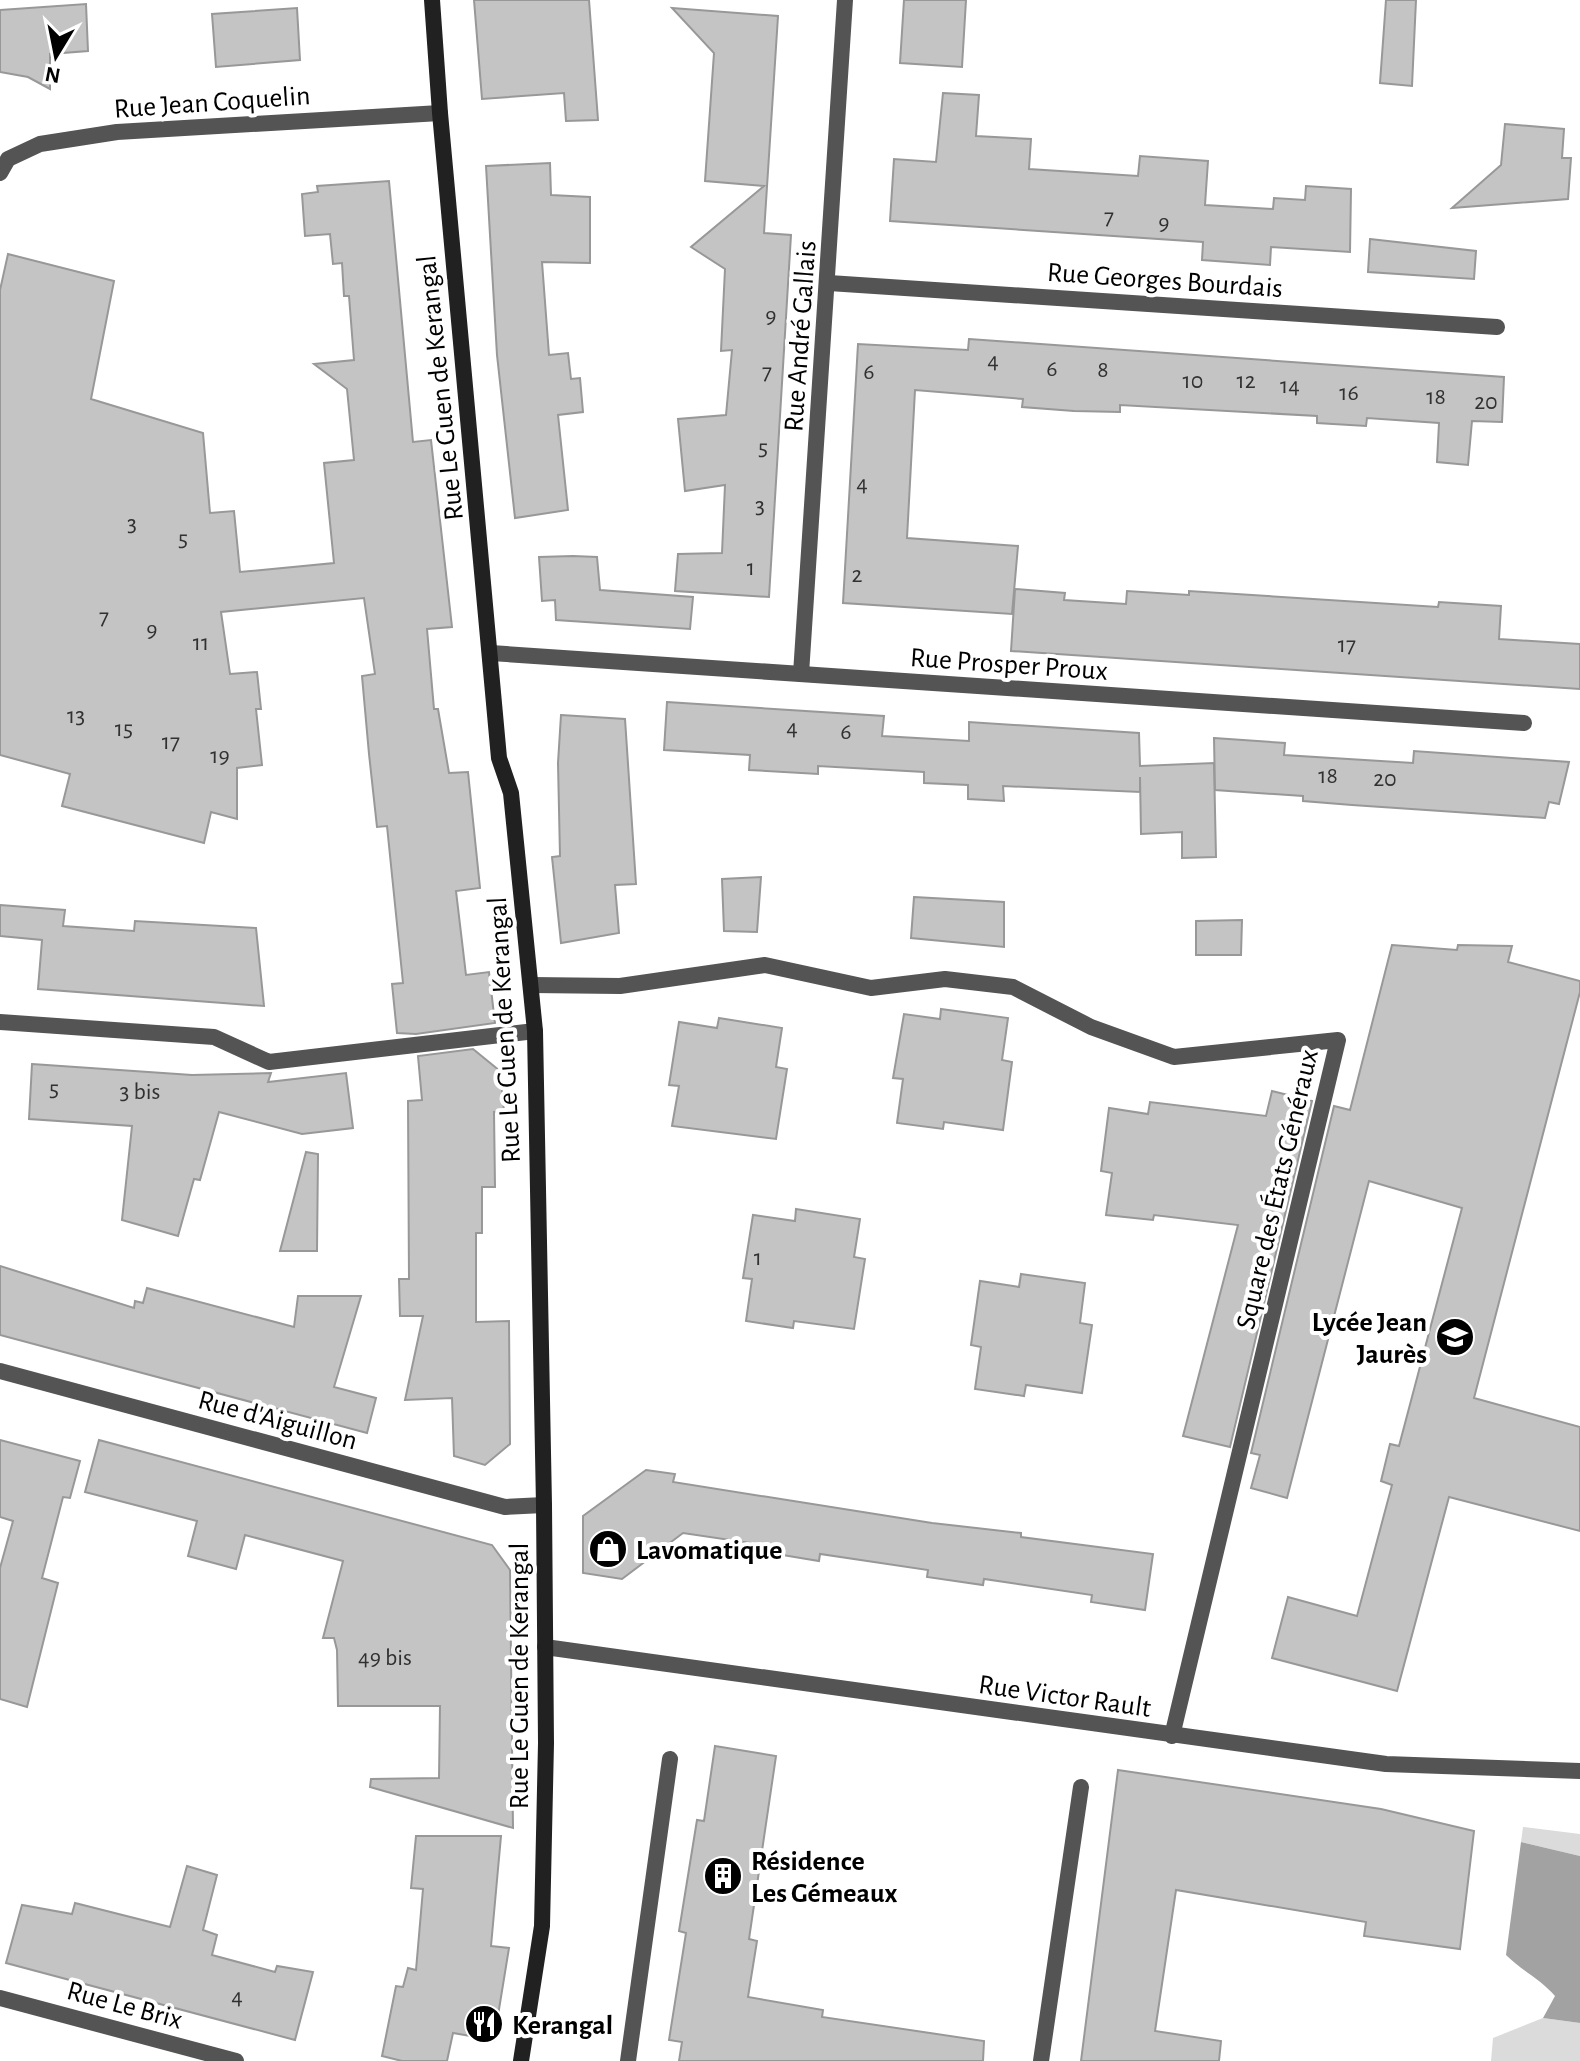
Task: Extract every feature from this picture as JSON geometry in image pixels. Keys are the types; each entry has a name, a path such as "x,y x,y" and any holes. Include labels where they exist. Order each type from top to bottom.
{"street":[{"name":"Rue Le Guen de Kerangal","path":"432,0 499,758 511,793 535,1031 544,1505 542,1926 521,2061"},
{"name":"Rue André Gallais","path":"801,674 829,283 845,0"},
{"name":"Rue Jean Coquelin","path":"0,173 8,159 40,144 117,132 440,113"},
{"name":"Rue Georges Bourdais","path":"829,283 1497,327"},
{"name":"Rue Prosper Proux","path":"491,653 1524,723"},
{"name":"Square des États Généraux","path":"531,985 620,986 765,965 871,988 945,979 1013,987 1091,1027 1174,1057 1338,1040 1172,1736"},
{"path":"0,1022 214,1037 269,1062 535,1031"},
{"name":"Rue d'Aiguillon","path":"0,1371 505,1507 544,1505"},
{"name":"Rue Victor Rault","path":"545,1647 1386,1764 1580,1771"},
{"path":"628,2061 670,1759"},
{"path":"1041,2061 1081,1787"},
{"name":"Rue Le Brix","path":"0,1998 236,2061"}],"shaded area":[{"path":"1523,1827 1580,1834 1580,1856 1521,1842"},
{"path":"1521,1842 1580,1856 1580,2023 1543,2018 1555,1996 1506,1955"},
{"path":"1543,2018 1580,2023 1580,2061 1491,2061 1493,2038"}],"building":[{"path":"474,0 589,0 598,120 566,121 564,93 482,99"},
{"path":"904,0 966,0 962,67 900,63"},
{"path":"1386,0 1416,0 1412,86 1380,83"},
{"path":"86,4 88,51 50,54 50,89 28,77 0,72 0,10"},
{"path":"297,8 300,60 216,67 212,14"},
{"path":"672,8 778,16 764,233 791,235 769,597 675,591 678,554 722,553 725,485 685,491 678,419 726,415 732,350 721,351 725,269 691,247 764,186 705,181 714,53"},
{"path":"943,93 979,95 976,136 1031,139 1029,169 1138,176 1140,156 1208,161 1205,205 1273,209 1274,198 1305,200 1306,186 1351,189 1350,252 1271,247 1270,265 1202,260 1203,242 890,221 894,159 936,162"},
{"path":"1505,124 1564,129 1562,158 1571,158 1568,199 1452,208 1501,165"},
{"path":"550,163 551,195 590,197 590,263 542,262 549,355 568,353 571,379 580,378 583,412 558,415 568,510 515,518 497,355 486,166"},
{"path":"389,181 413,442 431,440 452,627 427,629 434,709 438,709 449,773 468,772 480,888 456,891 466,975 489,972 495,1023 416,1034 397,1033 392,984 403,983 387,826 377,827 369,754 362,676 375,674 364,598 221,612 230,674 257,672 261,709 256,709 262,765 237,768 237,819 211,812 204,843 62,806 70,774 0,755 0,290 8,254 114,281 91,399 203,433 210,513 234,511 240,572 334,563 324,463 354,460 347,389 314,364 354,360 349,296 344,296 342,263 333,264 330,234 305,236 302,194 318,192 317,186"},
{"path":"1370,239 1476,251 1474,279 1368,272"},
{"path":"969,339 1504,377 1502,422 1472,421 1468,465 1437,462 1439,423 1367,418 1366,426 1317,423 1317,416 1120,405 1120,412 1074,411 1022,407 1023,399 915,390 907,538 1018,546 1012,614 843,603 858,344 968,350"},
{"path":"539,557 597,557 600,590 693,597 690,629 556,620 555,600 542,601"},
{"path":"1015,589 1065,593 1064,600 1126,604 1127,591 1189,595 1189,591 1438,607 1439,602 1501,606 1499,639 1580,644 1580,689 1011,651"},
{"path":"667,702 884,716 882,736 969,741 969,722 1139,733 1140,766 1214,763 1216,857 1182,858 1182,832 1141,834 1140,777 1140,792 1003,786 1004,801 968,799 968,785 924,783 924,772 818,766 818,774 749,770 750,755 664,750"},
{"path":"561,715 625,719 636,884 615,885 619,933 561,943 552,857 560,856 558,763"},
{"path":"1214,738 1285,743 1284,755 1413,763 1414,751 1569,762 1559,804 1549,802 1545,818 1352,805 1303,801 1303,796 1215,790"},
{"path":"761,877 757,932 724,931 722,879"},
{"path":"914,897 1004,902 1004,947 911,938"},
{"path":"0,905 65,910 63,926 134,931 135,921 256,928 264,1006 38,989 42,940 0,936"},
{"path":"1242,920 1241,955 1196,955 1196,921"},
{"path":"1392,945 1457,950 1458,945 1512,946 1508,962 1580,981 1580,992 1474,1398 1580,1427 1580,1531 1449,1497 1397,1691 1272,1658 1288,1597 1357,1616 1392,1485 1381,1481 1390,1444 1399,1446 1462,1208 1369,1181 1287,1498 1251,1488 1260,1455 1251,1453 1334,1106 1350,1110"},
{"path":"941,1009 1008,1018 1002,1060 1012,1062 1003,1130 944,1122 943,1129 897,1123 903,1079 893,1078 904,1014 940,1019"},
{"path":"719,1018 782,1028 776,1067 787,1069 776,1139 672,1126 679,1086 669,1085 679,1022 717,1028"},
{"path":"473,1049 500,1071 504,1111 494,1112 495,1187 482,1187 482,1233 476,1233 476,1322 509,1321 510,1444 485,1465 454,1456 452,1398 405,1400 423,1316 400,1316 399,1279 409,1279 408,1101 422,1100 418,1056"},
{"path":"32,1064 192,1075 271,1073 268,1082 346,1073 353,1128 302,1134 219,1112 200,1180 194,1179 178,1236 122,1220 132,1126 29,1119"},
{"path":"1272,1091 1312,1101 1230,1447 1183,1436 1238,1225 1154,1215 1153,1220 1106,1215 1112,1173 1101,1171 1109,1108 1148,1114 1150,1102 1266,1116"},
{"path":"306,1152 318,1154 317,1251 280,1251"},
{"path":"796,1209 860,1219 854,1257 865,1259 854,1329 794,1321 793,1328 746,1321 752,1279 743,1278 753,1215 795,1221"},
{"path":"0,1266 134,1308 135,1301 143,1303 147,1288 294,1327 298,1296 361,1296 334,1387 376,1398 367,1433 0,1335"},
{"path":"1021,1274 1085,1283 1080,1323 1092,1325 1082,1393 1026,1385 1024,1396 975,1389 981,1347 971,1345 980,1281 1019,1287"},
{"path":"0,1440 80,1461 70,1498 63,1497 42,1578 58,1583 27,1707 0,1699 0,1568 13,1521 0,1517"},
{"path":"99,1440 492,1545 510,1570 513,1828 370,1787 371,1779 439,1778 440,1706 338,1706 337,1650 334,1638 323,1638 343,1561 245,1535 236,1569 188,1556 197,1521 85,1492"},
{"path":"646,1470 675,1474 673,1482 932,1523 1021,1533 1021,1537 1153,1554 1145,1610 1091,1602 1092,1595 984,1579 983,1585 927,1577 928,1570 820,1554 819,1561 764,1552 764,1545 683,1533 622,1579 583,1573 583,1516"},
{"name":"Résidence Les Gémeaux","path":"715,1746 776,1756 749,1939 757,1941 748,1997 823,2010 822,2017 984,2041 983,2061 679,2061 682,2042 669,2040 686,1933 679,1931 697,1820 704,1821"},
{"path":"1118,1770 1381,1809 1474,1831 1460,1949 1364,1936 1366,1922 1176,1890 1155,2031 1221,2041 1219,2061 1081,2061"},
{"path":"416,1836 501,1836 491,1946 509,1948 494,2040 453,2033 447,2061 402,2061 382,2056 396,1986 403,1987 408,1968 416,1970 423,1889 411,1888"},
{"path":"187,1866 217,1875 203,1930 217,1935 212,1955 275,1972 277,1966 313,1972 295,2040 6,1963 22,1905 72,1914 75,1903 170,1927"}],"place":[{"name":"Lycée Jean Jaurès","path":"1455,1337"},
{"name":"Lavomatique","path":"608,1549"},
{"name":"Résidence Les Gémeaux","path":"723,1876"},
{"name":"Kerangal","path":"484,2024"}]}
